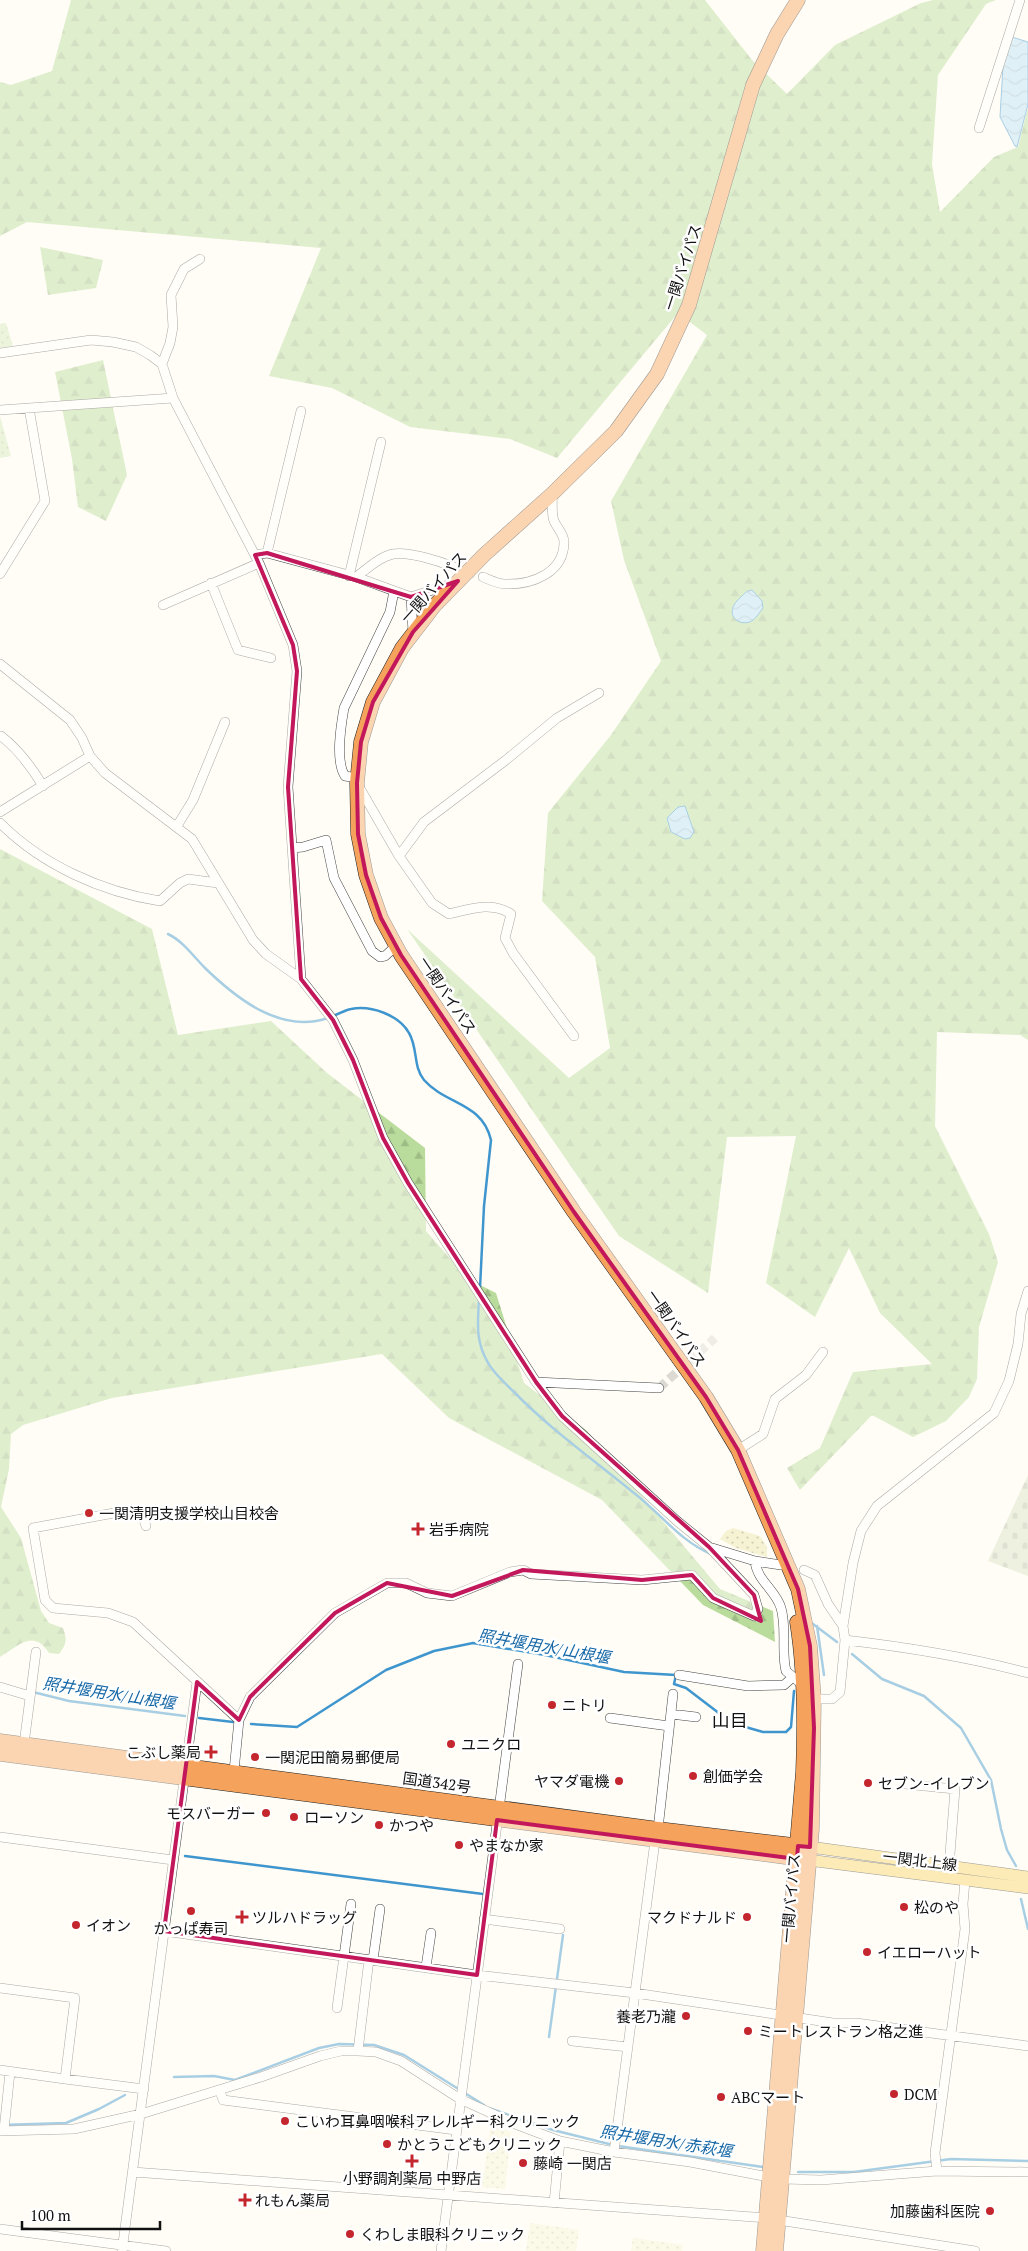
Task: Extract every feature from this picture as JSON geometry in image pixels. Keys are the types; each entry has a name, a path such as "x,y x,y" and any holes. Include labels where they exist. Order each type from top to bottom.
{"highway":[{"name":"一関バイパス","path":"776,2251 773,2218 804,1853 814,1700 810,1646 798,1589 782,1559 738,1450 706,1397 574,1212 396,946 381,918 366,875 358,834 357,781 361,742 374,702 413,632 435,605 484,555 552,494 616,431 657,374 689,305 753,85 777,34 798,0"},
{"name":"一関バイパス","path":"782,1559 797,1625 799,1681 805,1729 804,1853"},
{"name":"国道342号","path":"0,1741 186,1771 804,1853"},
{"name":"国道342号","path":"0,1754 186,1771 234,1771 498,1813"},
{"name":"一関バイパス","path":"763,2251 773,2218"}],"main road":[{"name":"一関北上線","path":"804,1853 949,1867 1028,1877"},
{"name":"一関北上線","path":"804,1853 965,1880 1028,1888"}],"street":[{"path":"979,128 1020,0"},
{"path":"162,364 170,343 173,327 171,295 184,269 200,259"},
{"path":"0,353 91,340 136,347 162,364 174,398 257,559 293,645 297,671 288,787 301,979"},
{"path":"0,410 174,398"},
{"path":"0,574 45,501 29,408"},
{"path":"163,605 211,583 267,553 301,411"},
{"path":"353,577 381,442"},
{"path":"483,577 504,584 524,583 542,579 557,563 563,552 564,538 553,519 552,494"},
{"path":"267,553 353,577 411,597 458,581"},
{"path":"353,577 374,563 393,554 418,556 454,567"},
{"path":"211,583 238,650 271,658"},
{"path":"394,591 390,612 344,708 341,725 340,765 345,776 357,781 399,856 432,903 448,914 491,906 502,908 511,914 505,938 513,954 574,1036"},
{"path":"411,597 413,632"},
{"path":"0,664 70,720 90,756 105,773 192,839 253,940 266,954 301,979 333,1020 349,1052 383,1138 408,1183 536,1382 562,1416 677,1521 709,1547 754,1595 758,1609 754,1616 713,1598 692,1575 642,1580 531,1574 523,1570 510,1572 452,1596 427,1593 406,1584 387,1582 335,1613 250,1698 239,1720 234,1771"},
{"path":"399,856 424,822 506,760 557,718 599,692"},
{"path":"177,826 193,800 225,722"},
{"path":"1,736 14,746 31,766 43,786"},
{"path":"2,808 43,786 90,756"},
{"path":"0,823 28,848 98,887 160,901 180,883 188,879 218,883"},
{"path":"292,848 303,847 326,840 334,878 372,951 380,957 385,956 396,946"},
{"path":"814,1700 832,1699 840,1692 844,1640 842,1626 853,1563 861,1531 877,1506 994,1413 1009,1381 1018,1344 1021,1314 1028,1291"},
{"path":"738,1450 763,1434 775,1399 806,1374 823,1352"},
{"path":"536,1382 659,1388"},
{"path":"146,1526 141,1511 130,1510 33,1528 45,1600 53,1608 108,1613 133,1622 239,1720"},
{"path":"709,1547 754,1561 782,1559"},
{"path":"754,1561 759,1577 775,1595 781,1607 784,1666 786,1671 799,1681"},
{"path":"804,1570 815,1575 828,1604 842,1626"},
{"path":"844,1640 866,1642 992,1664 1028,1673"},
{"path":"24,1744 36,1652"},
{"path":"441,2251 518,1664"},
{"path":"678,1675 748,1686 784,1685 799,1681"},
{"path":"123,2248 172,1860 197,1682"},
{"path":"0,1688 30,1696"},
{"path":"614,2152 634,1993 657,1835 673,1694"},
{"path":"671,1714 696,1717"},
{"path":"610,1718 669,1726"},
{"path":"905,1784 955,1789 949,1867"},
{"path":"0,1837 172,1860"},
{"path":"937,2171 935,2154 965,1929 962,1904 965,1880"},
{"path":"337,2008 351,1904"},
{"path":"358,2051 380,1909"},
{"path":"484,1919 560,1929"},
{"path":"164,1931 1028,2046"},
{"path":"426,1967 431,1933"},
{"path":"0,1988 75,1998 65,2079"},
{"path":"572,2041 628,2047"},
{"path":"10,2072 2,2131 74,2129 141,2114 220,2090 320,2056 341,2051 358,2051 376,2052 401,2061 460,2099 515,2124 560,2141 614,2152 690,2162 776,2178 821,2180 937,2171 1028,2172"},
{"path":"0,2070 144,2089"},
{"path":"220,2090 223,2100 456,2130"},
{"path":"554,2203 560,2141"},
{"path":"133,2172 773,2218 976,2251"},
{"path":"0,2229 123,2248 166,2251"}],"highlighted area":[{"path":"267,553 411,597 458,581 413,632 373,702 361,742 357,783 358,834 366,875 381,918 401,955 574,1212 706,1397 738,1450 798,1589 810,1646 814,1728 810,1847 798,1846 797,1859 497,1820 477,1975 164,1931 197,1682 239,1720 250,1697 335,1613 387,1583 452,1596 523,1570 642,1580 692,1575 713,1598 761,1621 754,1595 709,1547 562,1416 536,1382 408,1183 383,1138 353,1060 333,1020 301,979 288,787 297,671 293,645 255,555"}],"shaded area":[{"path":"733,1528 760,1536 767,1547 767,1557 736,1548 720,1539 726,1531"},
{"path":"491,2123 511,2132 505,2189 482,2187"},
{"path":"530,2223 579,2230 576,2251 526,2251"},
{"path":"633,2238 683,2245 682,2251 631,2251"}],"green space":[{"path":"71,0 705,0 752,60 787,94 835,45 921,3 933,0 996,0 986,4 938,75 932,164 940,212 994,157 1018,147 1028,107 1028,1040 1020,1035 937,1032 935,1126 989,1234 998,1262 979,1327 977,1379 969,1397 946,1421 913,1437 872,1415 800,1490 787,1468 820,1448 853,1372 932,1364 880,1313 849,1248 815,1317 766,1283 796,1136 727,1137 708,1293 619,1236 407,929 569,1078 610,1048 595,957 542,901 548,813 611,735 661,661 624,560 611,501 707,335 678,313 557,458 510,439 410,427 332,388 269,376 321,248 27,222 0,236 0,82 11,85 52,71"},
{"path":"40,247 103,260 96,288 48,295"},
{"path":"6,323 13,346 0,348 0,324"},
{"path":"103,360 127,475 106,521 78,507 72,459 55,372"},
{"path":"0,416 11,456 0,458"},
{"path":"0,849 152,929 178,1035 271,1021 327,1073 425,1148 426,1231 468,1279 496,1293 524,1383 587,1431 720,1589 773,1611 775,1642 703,1605 602,1500 449,1418 382,1354 112,1398 23,1425 11,1434 9,1469 1,1507 21,1538 41,1611 49,1623 63,1628 66,1641 59,1654 49,1653 43,1646 32,1641 20,1644 0,1657"},
{"path":"1028,1475 1028,1576 988,1561"}],"water":[{"path":"1012,37 1028,42 1028,104 1017,147 1000,117 1003,66"},
{"path":"752,590 762,601 763,608 753,620 743,623 735,618 732,614 732,609 743,595"},
{"path":"685,806 694,832 690,838 685,839 671,832 667,818 678,807"}],"waterway":[{"path":"168,934 183,945 231,991 261,1011 293,1021 311,1022 328,1018"},
{"path":"333,1016 347,1010 359,1008 376,1010 399,1021 412,1039 418,1069 424,1080 442,1095 472,1111 480,1118 486,1128 491,1140 484,1206 480,1288"},
{"path":"479,1298 479,1338 483,1353 496,1374 528,1406 558,1432 644,1501 690,1542 711,1554"},
{"path":"813,1624 837,1642"},
{"name":"照井堰用水/山根堰","path":"817,1626 824,1675"},
{"name":"照井堰用水/山根堰","path":"251,1724 297,1727 386,1670 434,1651 473,1643 545,1655 624,1672 676,1675 674,1684 686,1688 724,1717 742,1726 763,1732 786,1732 791,1727 794,1691"},
{"path":"852,1654 882,1679 924,1696 961,1728 991,1780 1007,1850 1016,1866"},
{"name":"照井堰用水/山根堰","path":"33,1692 69,1701 185,1716"},
{"name":"照井堰用水/山根堰","path":"199,1718 233,1722"},
{"path":"185,1856 483,1894"},
{"path":"1021,1899 1028,1929"},
{"path":"549,2037 563,1935"},
{"name":"照井堰用水/赤萩堰","path":"174,2077 214,2076 235,2080 319,2048 339,2044 374,2045 404,2055 484,2105"},
{"name":"照井堰用水/赤萩堰","path":"0,2125 66,2123 99,2109 125,2095"},
{"name":"照井堰用水/赤萩堰","path":"489,2108 553,2130 613,2145"},
{"name":"照井堰用水/赤萩堰","path":"618,2146 763,2167"},
{"name":"照井堰用水/赤萩堰","path":"798,2172 854,2172 951,2159 1028,2161"}],"tunnel":[{"path":"454,567 483,577"},
{"path":"659,1388 715,1338"}],"place":[{"name":"一関清明支援学校山目校舎","path":"89,1513"},
{"name":"岩手病院","path":"418,1529"},
{"name":"ニトリ","path":"552,1705"},
{"name":"ユニクロ","path":"451,1744"},
{"name":"こぶし薬局","path":"211,1752"},
{"name":"一関泥田簡易郵便局","path":"255,1757"},
{"name":"創価学会","path":"693,1776"},
{"name":"ヤマダ電機","path":"619,1781"},
{"name":"セブン-イレブン","path":"868,1783"},
{"name":"モスバーガー","path":"266,1813"},
{"name":"ローソン","path":"294,1817"},
{"name":"かつや","path":"379,1825"},
{"name":"やまなか家","path":"459,1845"},
{"name":"松のや","path":"904,1907"},
{"name":"かっぱ寿司","path":"191,1911"},
{"name":"ツルハドラッグ","path":"242,1917"},
{"name":"マクドナルド","path":"747,1917"},
{"name":"イオン","path":"76,1925"},
{"name":"イエローハット","path":"867,1952"},
{"name":"養老乃瀧","path":"686,2016"},
{"name":"ミートレストラン格之進","path":"748,2031"},
{"name":"DCM","path":"894,2094"},
{"name":"ABCマート","path":"721,2097"},
{"name":"こいわ耳鼻咽喉科アレルギー科クリニック","path":"285,2121"},
{"name":"かとうこどもクリニック","path":"387,2144"},
{"name":"小野調剤薬局 中野店","path":"412,2161"},
{"name":"藤崎 一関店","path":"523,2163"},
{"name":"れもん薬局","path":"245,2200"},
{"name":"加藤歯科医院","path":"990,2211"},
{"name":"くわしま眼科クリニック","path":"350,2234"}],"district":[{"name":"山目","path":"730,1720"}]}
